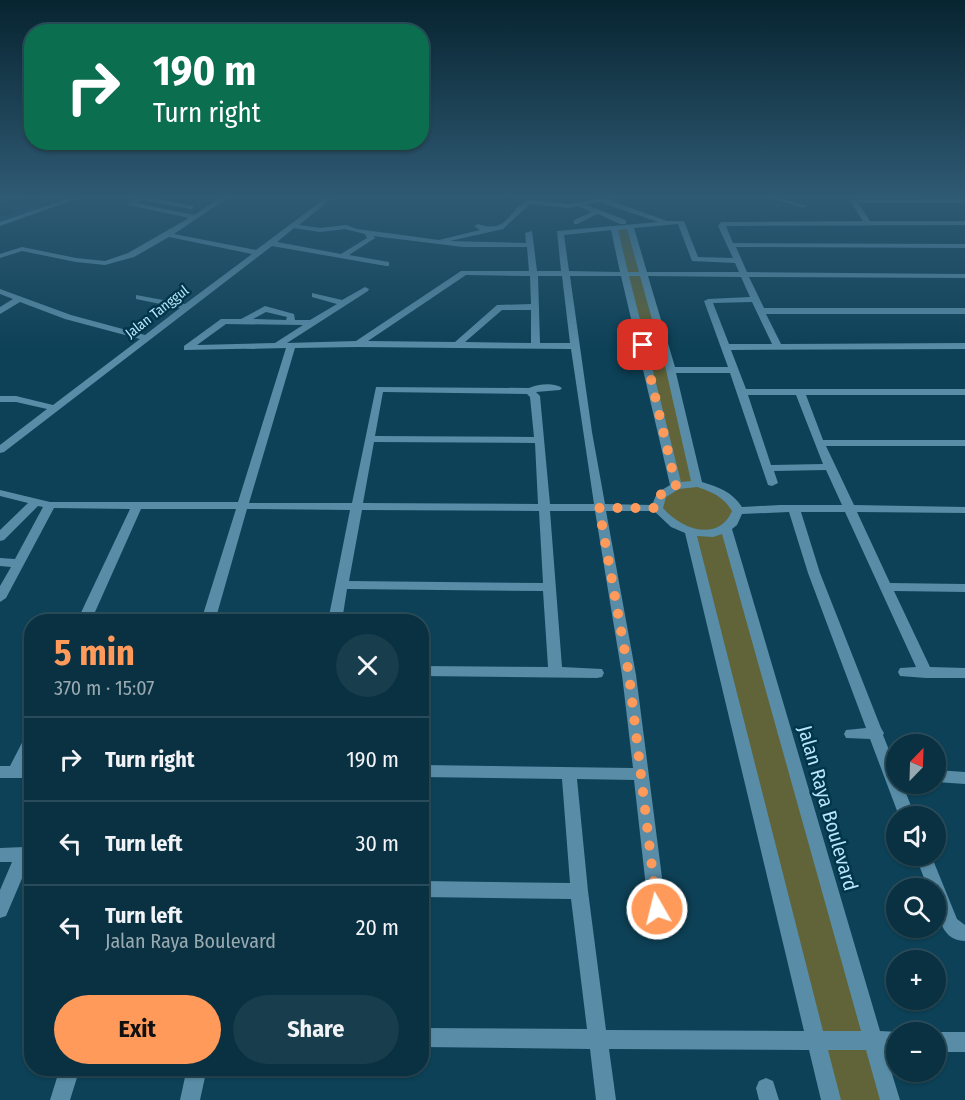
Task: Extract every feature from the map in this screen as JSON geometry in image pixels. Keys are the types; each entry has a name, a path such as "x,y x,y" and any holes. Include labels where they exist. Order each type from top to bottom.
{"street":[{"path":"0,256 22,249 76,260 105,263 131,255 143,248"},
{"path":"232,248 256,253"},
{"name":"Jalan Tanggul","path":"0,450 263,248"},
{"path":"300,248 386,264"},
{"path":"342,256 355,248"},
{"path":"530,248 534,274 533,307 536,346"},
{"path":"562,248 599,508 629,675 660,932"},
{"path":"619,248 676,486"},
{"path":"636,248 670,370 697,484"},
{"path":"691,248 695,259 737,261"},
{"path":"731,248 777,346"},
{"path":"358,344 459,275 470,273 965,276"},
{"path":"275,347 365,289"},
{"path":"0,291 68,317 147,338"},
{"path":"315,295 344,303"},
{"path":"139,297 185,308"},
{"path":"0,311 20,298"},
{"path":"755,299 708,301 742,392 772,483"},
{"path":"456,346 500,307 533,307"},
{"path":"761,311 965,311"},
{"path":"312,323 243,321 219,323 185,350 358,344 576,346"},
{"path":"210,614 291,346"},
{"path":"725,347 965,346"},
{"path":"670,370 734,370"},
{"path":"336,614 379,389 530,391 537,388 556,388"},
{"path":"530,391 535,396 540,440 555,673"},
{"path":"742,392 965,392"},
{"path":"800,392 819,443 926,673"},
{"path":"0,399 16,399 54,408"},
{"path":"369,439 540,440"},
{"path":"819,443 965,443"},
{"path":"767,468 830,467"},
{"path":"697,484 717,489 732,499 738,511 736,521 726,529 710,533 690,531 674,526 663,518 657,508 660,495 676,486 697,484"},
{"path":"0,493 50,505 657,508"},
{"path":"0,537 36,501"},
{"path":"0,598 50,505"},
{"path":"87,614 137,505"},
{"path":"794,509 814,573 886,755"},
{"path":"738,511 965,510"},
{"name":"Jalan Raya Boulevard","path":"726,529 890,1100"},
{"path":"690,531 831,1100"},
{"path":"0,562 19,563"},
{"path":"342,585 550,587"},
{"path":"886,587 965,588"},
{"path":"429,671 597,673"},
{"path":"905,672 965,673"},
{"path":"851,734 877,733"},
{"path":"8,772 24,749"},
{"path":"429,771 640,774"},
{"path":"8,772 24,772"},
{"path":"569,772 579,891 606,1100"},
{"path":"946,777 965,778"},
{"path":"0,855 24,855"},
{"path":"0,910 24,863"},
{"path":"429,889 579,891"},
{"path":"946,913 952,928 965,933"},
{"path":"429,1038 886,1041"},
{"path":"946,1042 965,1042"},
{"path":"60,1100 68,1076"},
{"path":"190,1100 195,1076"}],"green space":[{"path":"619,248 635,248 697,484 717,489 738,511 726,529 890,1100 831,1100 690,532 663,518 661,495 676,486"}],"route":[{"path":"643,345 676,486 660,495 657,508 599,508 629,675 657,909"}]}
